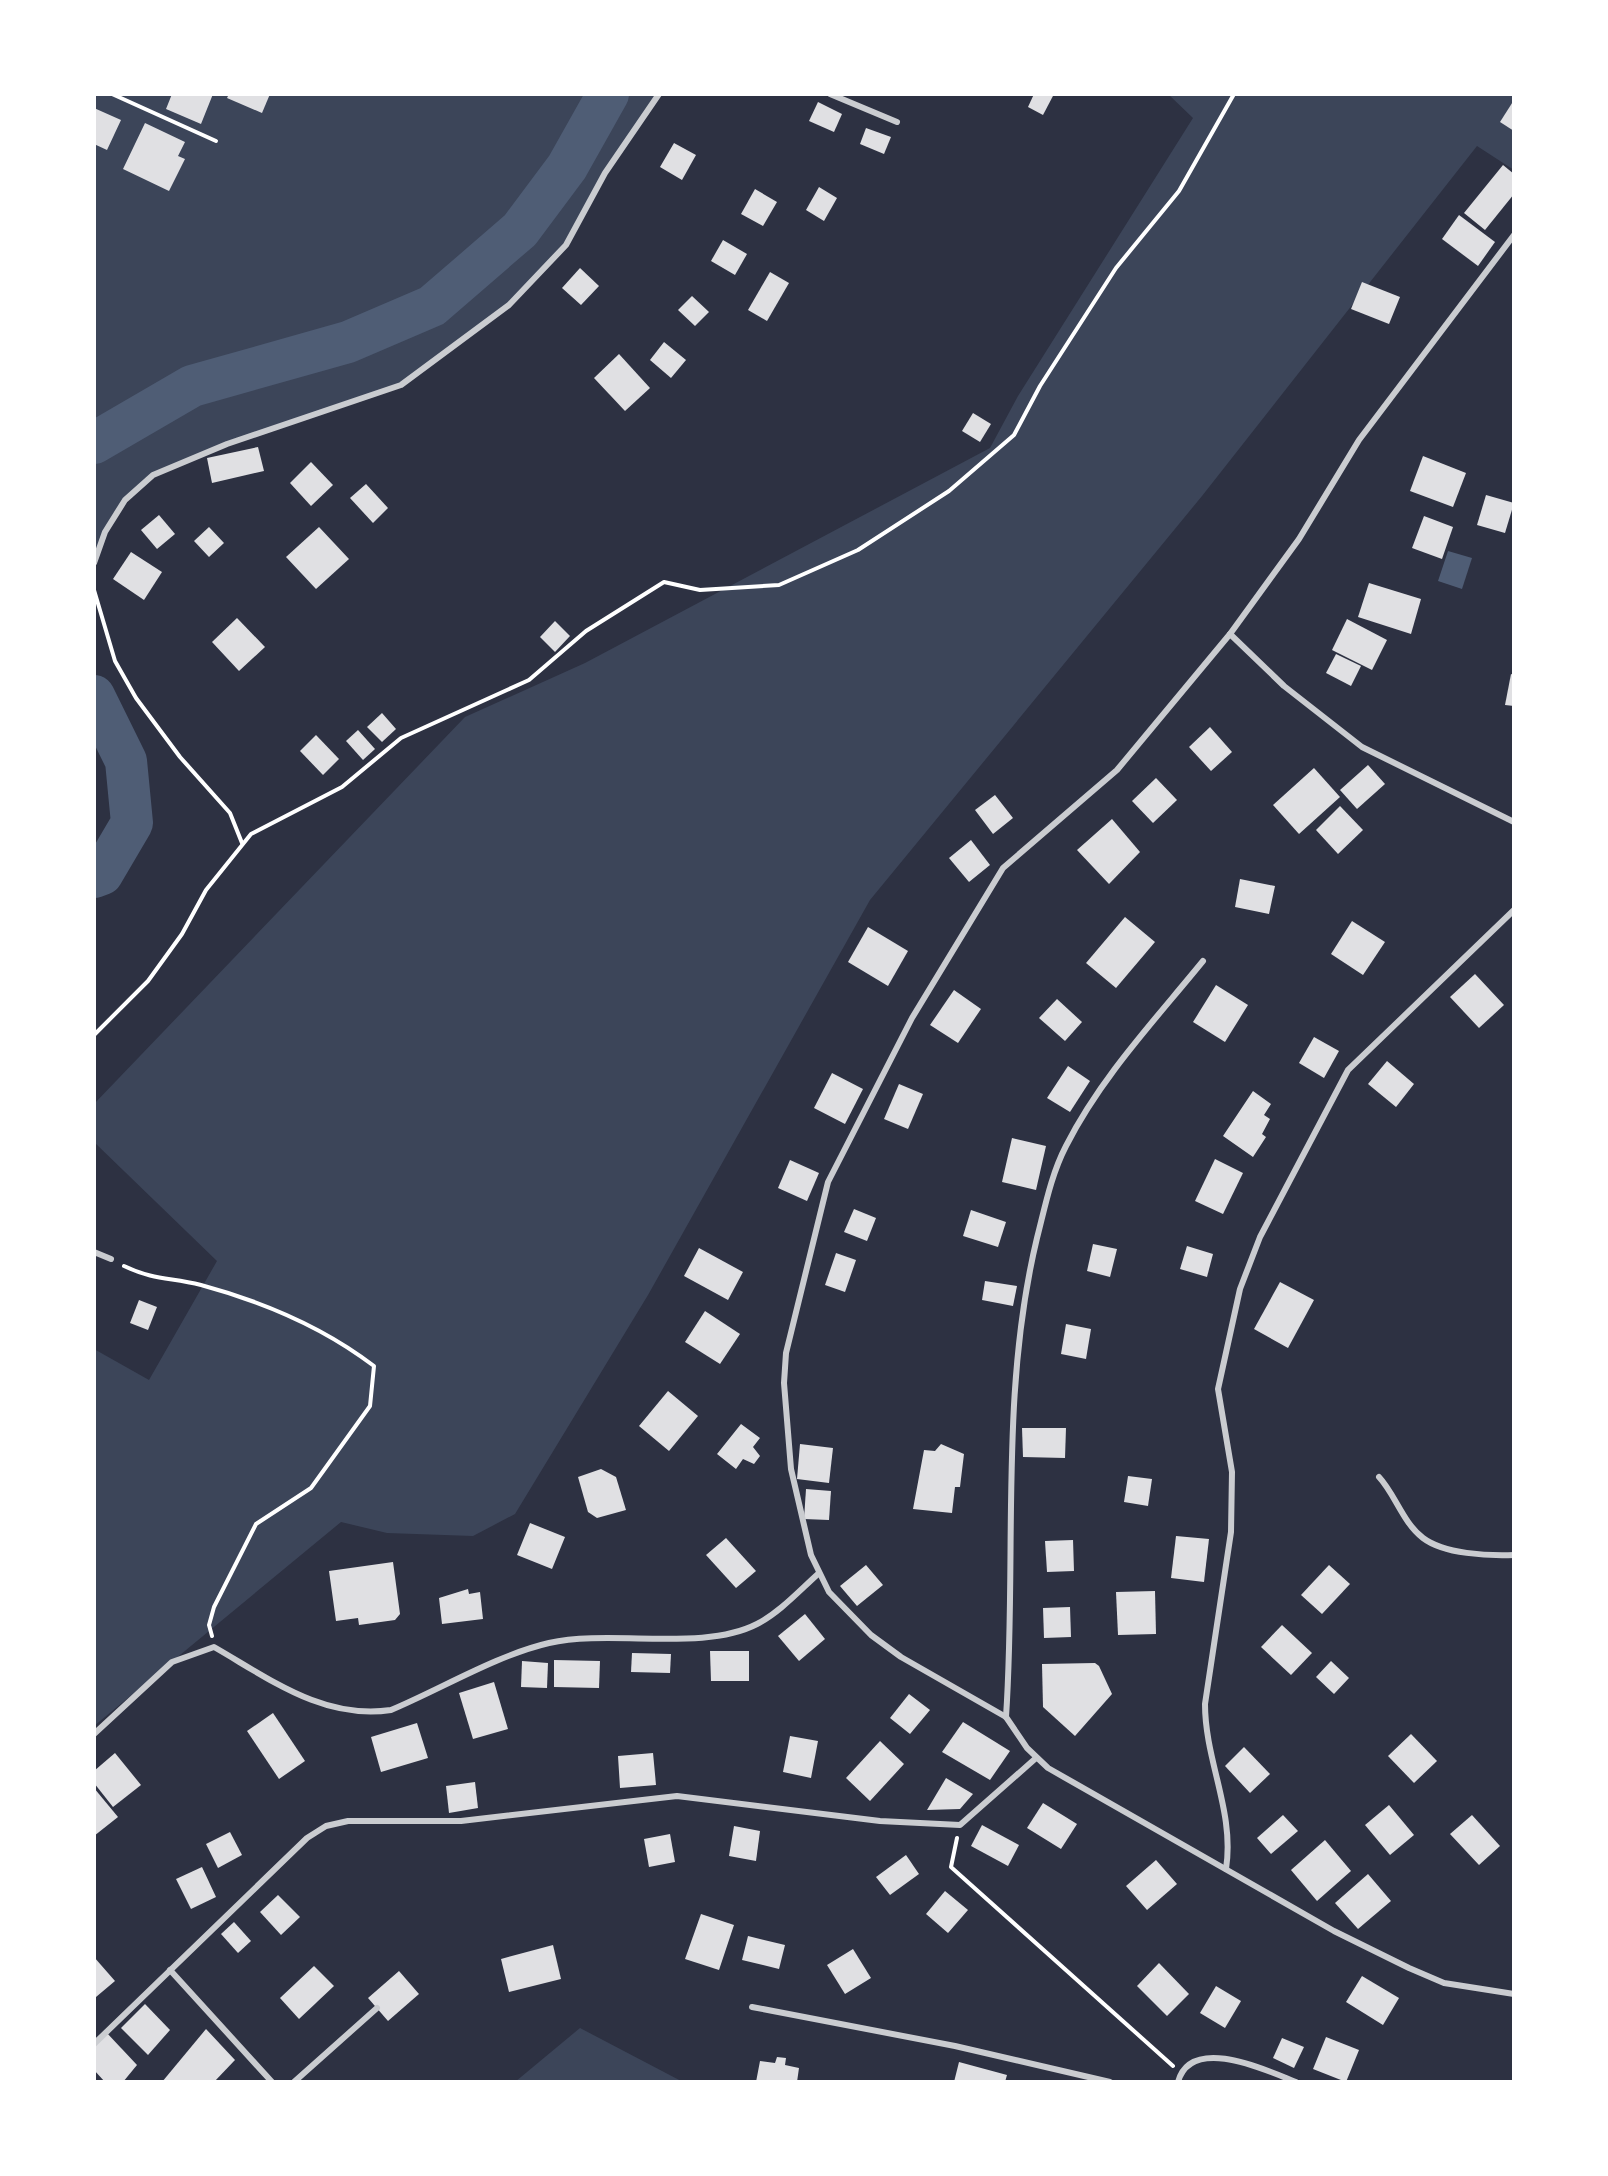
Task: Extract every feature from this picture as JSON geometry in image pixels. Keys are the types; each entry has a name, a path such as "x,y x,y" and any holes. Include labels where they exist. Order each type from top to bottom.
{"lane":[{"path":"94,563 105,532 125,500 153,475 227,444 401,385 509,305 566,245 605,173 659,94"},
{"path":"830,94 897,122"},
{"path":"1514,235 1359,440 1299,539 1230,634 1117,770 1003,868 912,1018 828,1182 786,1353 784,1383 791,1469 811,1555 818,1574 841,1608 871,1635 901,1657 1006,1717 1036,1758 1334,1931 1444,1983 1514,1994"},
{"path":"1230,634 1284,686 1362,747 1514,822"},
{"path":"1226,1869 1229,1826 1205,1728 1205,1704 1231,1532 1232,1472 1218,1389 1240,1289 1267,1223 1348,1070 1514,910"},
{"path":"1006,1717 1009,1493 1020,1347 1026,1289 1051,1181 1071,1137 1102,1085 1203,961"},
{"path":"94,1252 111,1259"},
{"path":"1379,1477 1423,1538 1448,1548 1497,1556 1514,1555"},
{"path":"94,1734 172,1662 214,1647 300,1696 328,1708 366,1713 391,1710 546,1643 585,1636 692,1637 735,1632 774,1613 818,1574"},
{"path":"94,2044 307,1838 326,1826 348,1821 461,1821 677,1796 880,1821 960,1825 1036,1758"},
{"path":"170,1970 272,2082"},
{"path":"752,2007 940,2043 1110,2082"},
{"path":"294,2082 377,2008"},
{"path":"1178,2082 1180,2073 1195,2062 1225,2058 1296,2082"}],"path":[{"path":"112,94 216,141"},
{"path":"94,1035 148,981 182,934 206,890 251,834 342,787 401,738 529,680 586,631 664,582 700,590 779,585 858,550 949,491 1014,435 1040,386 1116,268 1179,191 1234,94"},
{"path":"94,590 115,661 136,698 180,757 230,813 243,844"},
{"path":"111,1259 151,1278 199,1285 272,1309 337,1338 374,1366 370,1406 311,1488 256,1524 214,1607 209,1625 214,1647"},
{"path":"960,1825 951,1867 1180,2073"}],"shaded area":[{"path":"94,94 659,94 605,173 566,245 509,305 401,385 227,444 153,475 124,500 105,532 94,563"},
{"path":"1168,94 1514,94 1514,170 1477,146 1202,496 870,900 648,1295 515,1514 473,1536 387,1533 341,1522 94,1726 94,1349 149,1380 217,1261 94,1142 94,1104 465,717 585,663 990,448 1018,396 1193,118"},
{"path":"1448,551 1472,558 1462,589 1438,581"},
{"path":"580,2028 683,2082 515,2082"}],"building":[{"path":"172,94 213,94 201,124 166,109"},
{"path":"229,94 270,94 262,113 227,98"},
{"path":"1034,94 1054,94 1043,115 1028,107"},
{"path":"1514,100 1514,131 1500,122"},
{"path":"818,102 842,114 834,132 809,121"},
{"path":"94,108 121,120 107,150 94,144"},
{"path":"145,123 185,142 178,156 185,159 169,191 123,169"},
{"path":"866,128 891,137 884,154 860,144"},
{"path":"674,143 696,155 682,180 660,167"},
{"path":"1503,165 1514,174 1514,194 1485,230 1464,213"},
{"path":"819,187 837,198 824,221 806,210"},
{"path":"755,189 777,202 763,226 741,214"},
{"path":"1459,215 1495,242 1478,266 1442,239"},
{"path":"723,240 747,254 735,275 711,261"},
{"path":"580,268 599,286 581,305 562,288"},
{"path":"770,272 789,283 767,321 748,310"},
{"path":"1362,282 1400,297 1389,324 1351,309"},
{"path":"692,296 709,312 695,326 678,310"},
{"path":"664,342 686,360 671,378 650,360"},
{"path":"619,354 650,388 625,411 594,378"},
{"path":"973,413 991,424 980,442 962,431"},
{"path":"258,447 264,471 212,483 207,458"},
{"path":"1423,456 1466,473 1453,507 1410,491"},
{"path":"311,462 333,485 311,506 290,483"},
{"path":"366,484 388,508 373,523 350,498"},
{"path":"1486,495 1514,503 1505,533 1477,525"},
{"path":"159,515 175,534 157,549 141,530"},
{"path":"1424,516 1453,527 1442,559 1412,548"},
{"path":"209,527 224,543 209,557 194,541"},
{"path":"319,527 349,559 316,589 286,557"},
{"path":"131,552 162,572 144,600 113,579"},
{"path":"1369,583 1421,599 1411,634 1358,617"},
{"path":"237,618 265,647 239,671 212,642"},
{"path":"1347,619 1387,640 1372,670 1332,650"},
{"path":"555,621 570,636 555,652 540,637"},
{"path":"1336,654 1361,666 1351,686 1326,673"},
{"path":"1511,674 1514,675 1514,706 1505,705"},
{"path":"382,713 396,729 382,742 367,727"},
{"path":"1210,727 1232,752 1211,771 1189,747"},
{"path":"358,730 375,749 363,760 346,741"},
{"path":"316,735 339,759 323,775 300,751"},
{"path":"1368,765 1385,784 1357,809 1340,790"},
{"path":"1314,768 1340,797 1299,834 1273,805"},
{"path":"1156,778 1177,800 1153,823 1132,801"},
{"path":"995,795 1013,818 993,834 975,810"},
{"path":"1340,806 1363,830 1338,854 1316,830"},
{"path":"1112,819 1140,852 1109,884 1077,850"},
{"path":"971,840 990,865 969,882 949,858"},
{"path":"1240,879 1275,886 1269,914 1235,907"},
{"path":"1125,917 1155,942 1116,988 1086,963"},
{"path":"1352,921 1385,942 1363,975 1331,954"},
{"path":"868,927 908,951 888,986 848,962"},
{"path":"1475,974 1504,1005 1479,1028 1450,997"},
{"path":"1216,985 1248,1005 1225,1042 1193,1022"},
{"path":"954,990 981,1009 958,1043 930,1025"},
{"path":"1057,999 1082,1022 1065,1041 1039,1018"},
{"path":"1314,1037 1339,1051 1324,1078 1299,1063"},
{"path":"1387,1061 1414,1084 1396,1107 1368,1084"},
{"path":"1068,1066 1090,1081 1070,1112 1047,1098"},
{"path":"832,1073 863,1089 845,1124 814,1108"},
{"path":"899,1084 923,1094 908,1129 884,1119"},
{"path":"1253,1091 1271,1104 1264,1115 1270,1119 1262,1134 1266,1137 1253,1157 1223,1136"},
{"path":"1012,1138 1046,1146 1036,1190 1002,1182"},
{"path":"1215,1159 1243,1173 1223,1214 1195,1201"},
{"path":"790,1160 819,1173 807,1201 778,1188"},
{"path":"854,1209 876,1218 867,1241 844,1232"},
{"path":"971,1210 1006,1222 998,1247 963,1236"},
{"path":"1093,1244 1117,1249 1110,1277 1087,1271"},
{"path":"1187,1246 1213,1254 1207,1277 1180,1269"},
{"path":"699,1248 743,1272 728,1300 684,1276"},
{"path":"836,1253 856,1260 845,1292 825,1285"},
{"path":"985,1281 1017,1286 1013,1306 982,1300"},
{"path":"1280,1282 1314,1300 1288,1348 1254,1329"},
{"path":"139,1300 157,1307 148,1330 130,1323"},
{"path":"705,1311 740,1334 720,1364 685,1342"},
{"path":"1066,1324 1091,1329 1086,1359 1061,1354"},
{"path":"668,1391 698,1416 669,1451 639,1426"},
{"path":"741,1424 760,1438 753,1447 760,1456 754,1464 743,1459 736,1469 717,1454"},
{"path":"1022,1428 1066,1428 1065,1458 1023,1457"},
{"path":"800,1444 833,1448 829,1483 797,1479"},
{"path":"941,1444 964,1454 960,1487 955,1487 952,1513 913,1509 924,1450 935,1451"},
{"path":"601,1469 616,1477 626,1510 597,1518 588,1512 578,1477"},
{"path":"1128,1476 1152,1479 1148,1506 1124,1502"},
{"path":"806,1489 831,1491 829,1520 804,1519"},
{"path":"530,1523 565,1537 552,1569 517,1555"},
{"path":"1176,1536 1209,1539 1204,1582 1171,1578"},
{"path":"726,1538 756,1571 736,1588 706,1555"},
{"path":"1073,1540 1074,1571 1047,1572 1045,1541"},
{"path":"393,1562 400,1614 395,1620 359,1625 358,1618 336,1621 329,1571"},
{"path":"866,1565 883,1585 857,1606 840,1586"},
{"path":"1329,1565 1350,1584 1322,1614 1301,1595"},
{"path":"468,1589 469,1594 480,1592 483,1619 442,1624 439,1598"},
{"path":"1155,1591 1156,1634 1118,1635 1116,1592"},
{"path":"1070,1607 1071,1637 1044,1638 1043,1608"},
{"path":"805,1614 825,1639 799,1661 778,1636"},
{"path":"1282,1625 1312,1653 1291,1675 1261,1647"},
{"path":"710,1651 749,1651 749,1681 711,1681"},
{"path":"632,1653 671,1654 670,1673 631,1672"},
{"path":"554,1660 600,1661 599,1688 554,1687"},
{"path":"522,1661 548,1663 547,1688 521,1687"},
{"path":"1331,1661 1349,1678 1334,1694 1316,1677"},
{"path":"1095,1663 1112,1694 1075,1736 1043,1707 1042,1664"},
{"path":"494,1682 508,1729 473,1739 459,1693"},
{"path":"909,1694 930,1710 910,1734 890,1718"},
{"path":"273,1713 305,1761 279,1779 247,1731"},
{"path":"963,1722 1010,1751 990,1780 942,1752"},
{"path":"417,1723 428,1758 381,1772 371,1737"},
{"path":"1411,1734 1437,1761 1414,1783 1388,1756"},
{"path":"790,1736 818,1741 811,1778 783,1772"},
{"path":"880,1741 904,1764 870,1801 846,1778"},
{"path":"1244,1747 1270,1774 1250,1793 1225,1766"},
{"path":"115,1753 141,1785 113,1807 94,1783 94,1771"},
{"path":"653,1753 656,1785 620,1788 618,1756"},
{"path":"946,1778 973,1794 960,1809 927,1810"},
{"path":"475,1782 478,1808 449,1813 446,1786"},
{"path":"94,1788 118,1817 94,1836"},
{"path":"1043,1803 1077,1824 1061,1849 1027,1828"},
{"path":"1389,1805 1414,1835 1390,1855 1365,1825"},
{"path":"1283,1815 1298,1831 1271,1854 1257,1838"},
{"path":"1472,1815 1500,1846 1479,1865 1450,1834"},
{"path":"982,1825 1019,1845 1008,1866 971,1846"},
{"path":"734,1826 760,1831 756,1861 729,1856"},
{"path":"230,1832 242,1855 218,1868 206,1844"},
{"path":"670,1834 675,1862 649,1867 644,1839"},
{"path":"1325,1840 1351,1871 1317,1901 1291,1870"},
{"path":"906,1855 919,1874 890,1895 876,1877"},
{"path":"1156,1860 1177,1884 1147,1910 1126,1886"},
{"path":"202,1867 216,1897 191,1909 176,1879"},
{"path":"1368,1874 1391,1901 1358,1929 1335,1903"},
{"path":"945,1891 968,1910 948,1933 926,1914"},
{"path":"278,1895 300,1917 281,1935 260,1912"},
{"path":"701,1914 734,1925 719,1970 685,1959"},
{"path":"234,1922 251,1941 238,1953 221,1934"},
{"path":"748,1936 785,1945 779,1969 742,1960"},
{"path":"553,1945 561,1979 509,1992 501,1959"},
{"path":"853,1949 871,1978 845,1994 827,1965"},
{"path":"94,1957 115,1981 96,1997 94,1994"},
{"path":"1159,1963 1189,1994 1167,2016 1137,1986"},
{"path":"314,1966 334,1986 299,2019 280,1998"},
{"path":"399,1971 419,1994 388,2021 368,1998"},
{"path":"1362,1976 1399,1998 1383,2025 1346,2002"},
{"path":"1216,1986 1241,2001 1225,2028 1200,2013"},
{"path":"145,2004 170,2030 148,2055 121,2028"},
{"path":"206,2029 235,2060 214,2082 162,2082"},
{"path":"106,2032 137,2065 123,2082 105,2082 94,2070 94,2045"},
{"path":"1326,2037 1359,2050 1346,2082 1313,2069"},
{"path":"1282,2038 1304,2047 1294,2068 1273,2058"},
{"path":"777,2057 786,2058 785,2065 799,2068 797,2082 756,2082 760,2061 775,2063"},
{"path":"959,2062 1007,2075 1005,2082 954,2082"}],"waterway":[{"path":"94,443 192,386 348,342 432,306 520,230 567,167 608,94"},
{"path":"94,696 126,761 132,823 102,874 94,877"}]}
